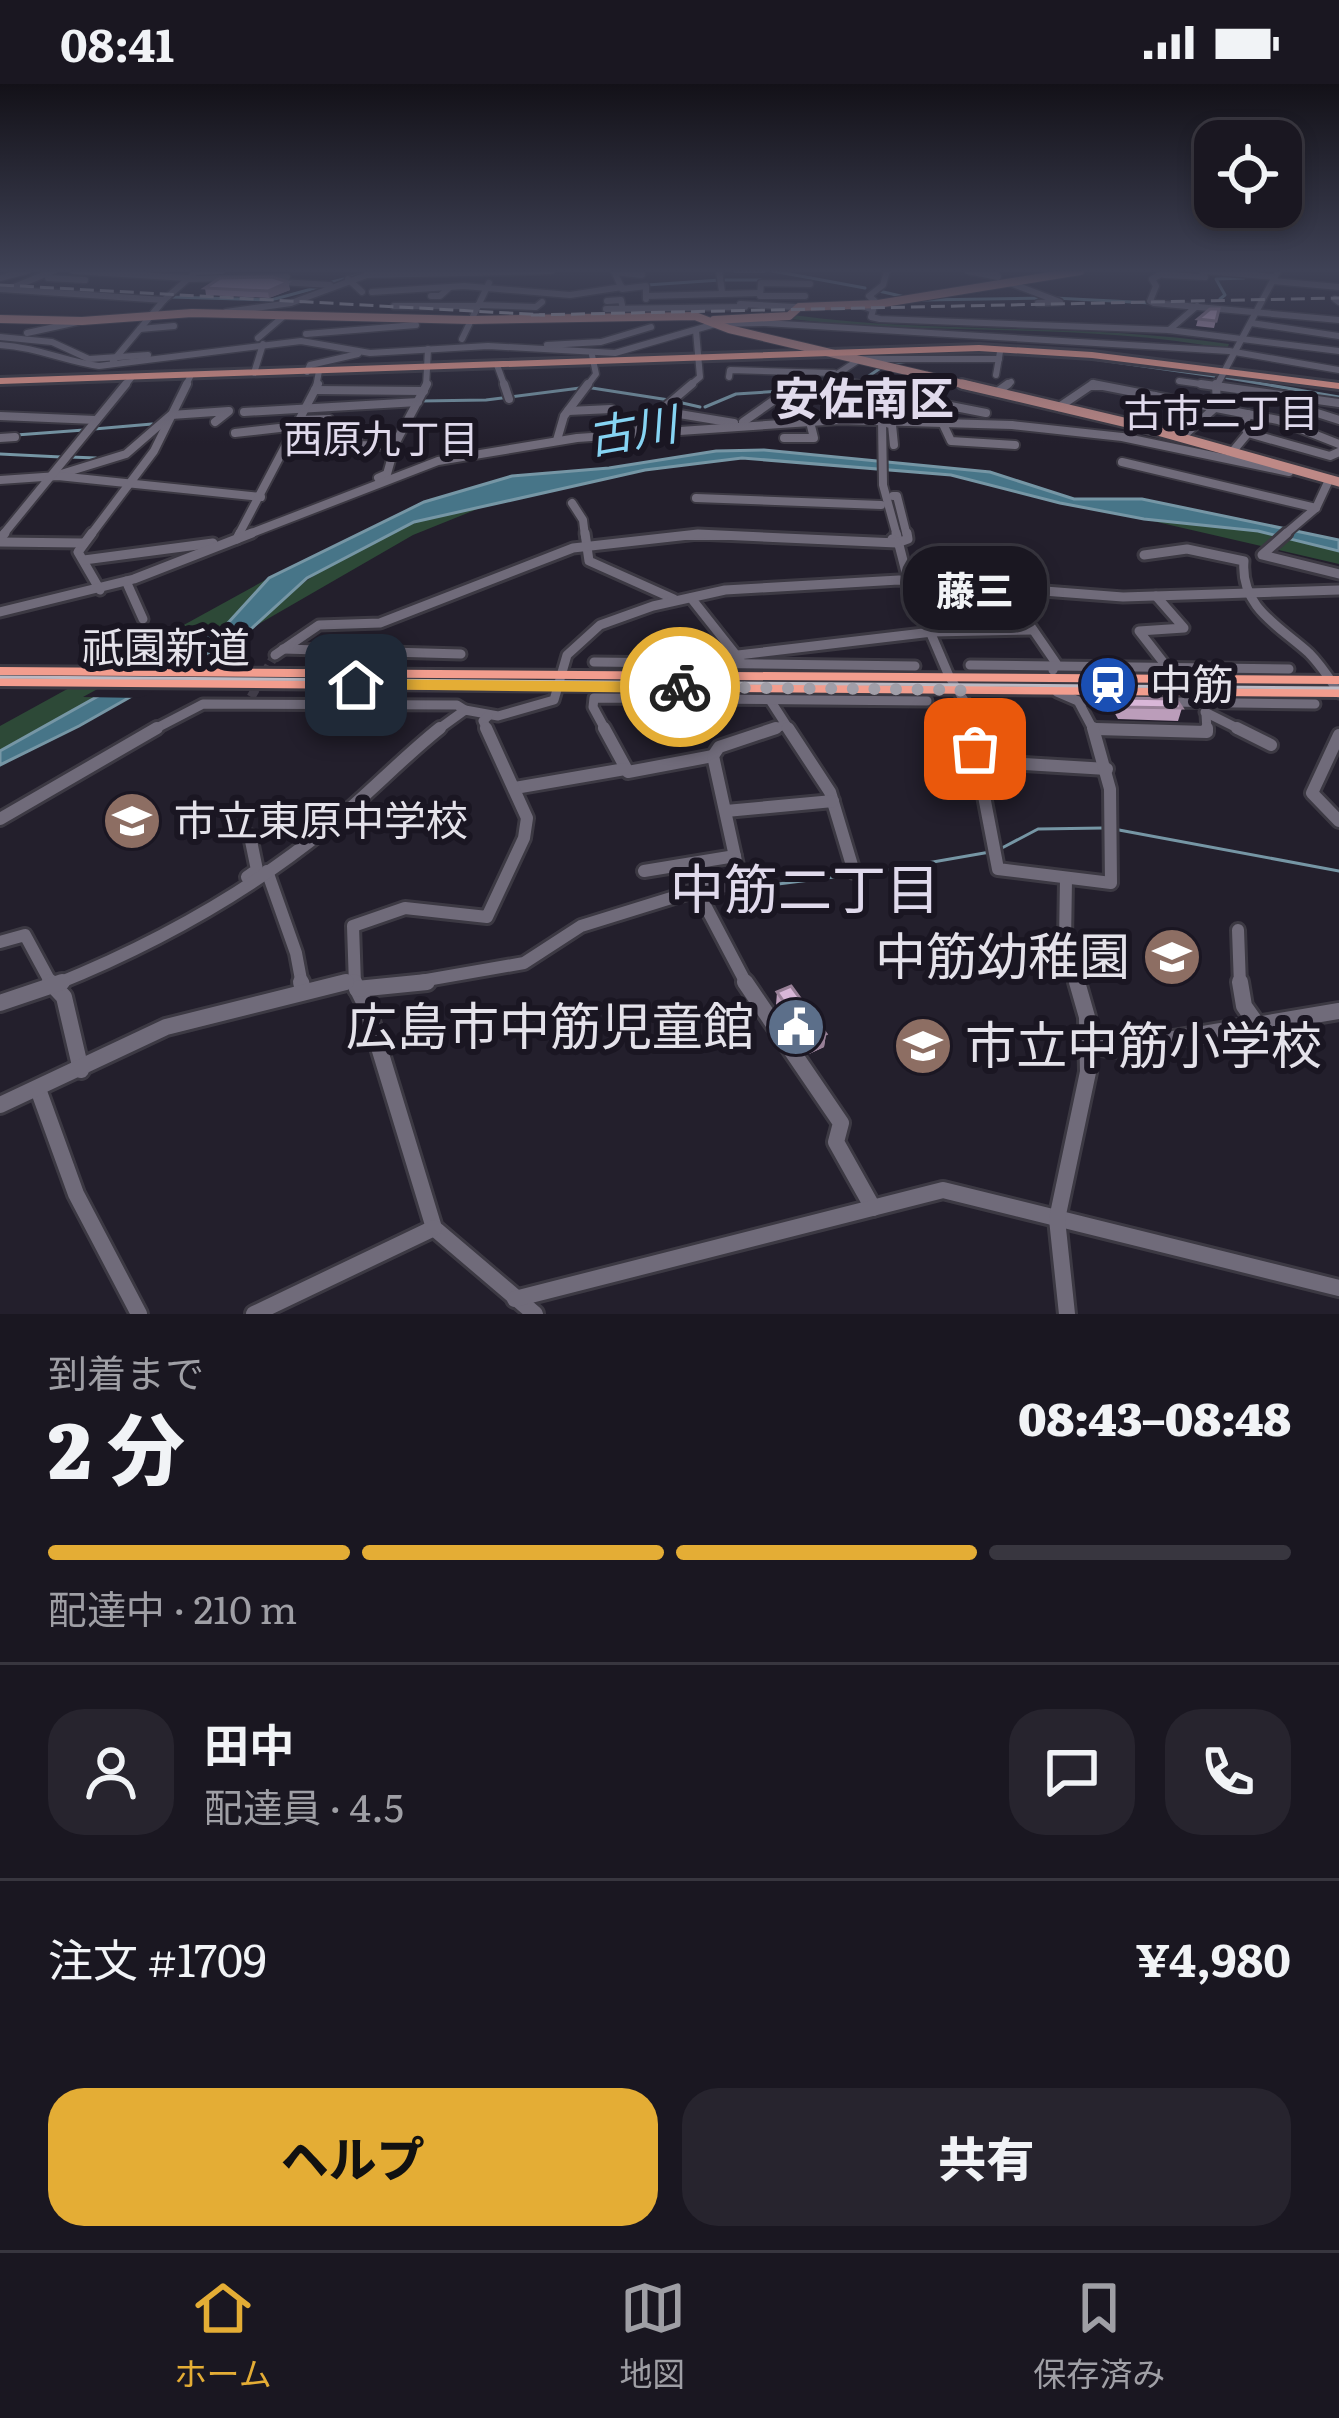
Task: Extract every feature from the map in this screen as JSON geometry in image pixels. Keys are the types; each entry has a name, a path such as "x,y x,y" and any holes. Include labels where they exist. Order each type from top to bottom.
{"highway":[{"path":"0,381 497,365 697,353 831,353"},
{"path":"858,356 1000,354 1339,386"},
{"name":"祇園新道","path":"0,670 451,672 685,693 849,683"},
{"name":"祇園新道","path":"0,682 562,680 653,674 849,683 1220,679 1337,687"},
{"name":"祇園新道","path":"1053,678 1228,698 1337,687"}],"main road":[{"path":"742,328 1136,425 1334,481"}],"street":[{"path":"2,339 49,328"},
{"path":"254,373 260,341 272,328"},
{"path":"112,362 362,328"},
{"path":"408,348 416,328"},
{"path":"463,339 467,328"},
{"path":"307,372 310,365 362,352 463,339 551,345 645,328"},
{"path":"304,335 369,347 488,346 593,358 701,328"},
{"path":"867,328 1236,352 1339,370"},
{"path":"1127,328 1339,351"},
{"path":"1150,467 1160,444 1214,407 1222,372 1248,328"},
{"path":"1285,328 1339,337"},
{"path":"99,378 140,329 168,329"},
{"path":"625,434 645,428 670,400 698,380 696,331"},
{"path":"2,339 83,365 260,341 314,341 362,352"},
{"path":"201,349 208,340"},
{"path":"142,356 159,345"},
{"path":"793,355 807,347"},
{"path":"361,490 386,474 393,446 433,367 428,349"},
{"path":"996,375 1000,354"},
{"path":"748,421 777,402 782,393 832,377 858,356"},
{"path":"557,440 568,411 596,374 593,358"},
{"path":"497,365 509,398"},
{"path":"729,377 730,370 832,377 986,413"},
{"path":"771,370 774,381"},
{"path":"237,539 315,390 320,371"},
{"path":"100,590 78,552 154,451 191,375"},
{"path":"903,393 927,375"},
{"path":"0,541 132,376"},
{"path":"1179,381 1339,403"},
{"path":"997,392 1011,382"},
{"path":"1059,407 1093,383 1248,414 1309,430 1339,448 1330,456 1248,433 1244,426 1248,414"},
{"path":"315,390 367,388 371,394 420,398"},
{"path":"1136,425 1155,396"},
{"path":"244,412 306,406 348,410 420,398"},
{"path":"925,421 935,403"},
{"path":"1286,404 1339,420"},
{"path":"568,411 611,409"},
{"path":"661,411 734,423"},
{"path":"965,423 973,411"},
{"path":"53,476 126,454 171,415 229,412 215,422"},
{"path":"0,416 96,420"},
{"path":"235,433 329,419"},
{"path":"704,428 748,421 805,423"},
{"path":"882,421 892,424 894,445"},
{"path":"882,421 884,495 890,538 897,543"},
{"path":"0,612 100,590 438,461 557,440 704,428 925,421 1080,431 1295,471"},
{"path":"942,422 951,441 1015,445"},
{"path":"784,438 814,438 805,423"},
{"path":"364,429 356,445 393,446"},
{"path":"1233,451 1248,433"},
{"path":"0,439 15,437"},
{"path":"1122,462 1316,508"},
{"path":"0,480 53,476 260,497"},
{"path":"1334,481 1316,508 1263,554 1339,574"},
{"path":"696,498 884,495"},
{"path":"884,495 908,580 955,683 971,704 994,762 1107,769"},
{"path":"572,503 581,513 593,565 684,598 736,657 915,666"},
{"path":"461,654 279,652 319,625 380,623 499,574 587,546 698,534 897,543"},
{"path":"84,560 237,539"},
{"path":"0,541 82,543"},
{"path":"1144,555 1187,549 1244,561 1240,573 1258,611 1314,658 1337,687"},
{"path":"0,820 203,704 250,700 457,705 488,716 543,706 554,700 567,656 600,626 684,598 808,582 908,580 1052,594 1339,591"},
{"path":"126,581 143,619"},
{"path":"986,745 975,749 998,869 1111,883 1114,826 1096,729 1078,701 1053,678 1033,629 1012,599 1052,594"},
{"path":"1156,596 1184,628 1139,632 1167,668"},
{"path":"594,662 736,657 932,632 1033,629"},
{"path":"446,654 452,659 451,672"},
{"path":"653,674 676,660"},
{"path":"828,665 849,683 837,701"},
{"path":"970,665 1053,678 1167,668 1289,669"},
{"path":"1198,668 1220,679"},
{"path":"785,725 719,747 713,756 634,774 625,769 593,707 594,698 685,693 770,700 927,700"},
{"path":"1078,701 1228,698 1315,704"},
{"path":"770,700 833,801 854,872"},
{"path":"1195,702 1206,714 1271,745"},
{"path":"0,1003 56,985 267,871 325,830 465,710"},
{"path":"1096,729 1207,732 1206,714"},
{"path":"488,716 484,721 527,818 524,838 487,917 410,905 388,908 353,926 355,984 434,1228 535,1314"},
{"path":"1336,744 1312,793 1338,818"},
{"path":"0,1105 166,1027 303,990 444,980 524,963 581,926 697,890 741,884 713,756"},
{"path":"514,788 625,769"},
{"path":"726,811 833,801"},
{"path":"242,886 238,882 257,870 250,836"},
{"path":"644,871 735,856"},
{"path":"267,871 296,953 303,990"},
{"path":"1066,878 1065,942 1087,1017 1088,1045 1088,1072 1057,1219 1067,1314"},
{"path":"697,890 734,967 842,1123 836,1142 873,1208"},
{"path":"1238,930 1241,955 1236,958 1244,1006 1256,1024"},
{"path":"0,942 26,935 48,980 64,997 81,1070"},
{"path":"1088,1045 1114,1049 1339,1011"},
{"path":"38,1089 76,1194 139,1314"},
{"path":"515,1299 943,1190 1339,1288"},
{"path":"254,1314 434,1228"}],"green space":[{"path":"941,328 1120,333 1229,344 1227,349 1061,332"},
{"path":"485,506 413,535 252,628 306,581 367,544 420,521"},
{"path":"1144,519 1292,538 1339,551 1339,564"},
{"path":"269,578 227,624 0,751 0,726"}],"water":[{"name":"古川","path":"764,450 990,472 1074,499 1142,499 1339,540 1339,551 1258,531 1144,519 1060,503 951,475 742,458 645,470 414,522 307,578 252,628 0,765 0,751 227,624 269,578 424,502 512,476 609,468 716,451"}],"pier":[{"path":"154,658 211,658 141,698 83,697"}],"building":[{"path":"1117,698 1176,699 1182,708 1122,707"},
{"path":"791,986 826,1034 811,1041 777,992"}],"waterway":[{"path":"1079,357 1214,376"},
{"path":"889,364 909,361"},
{"path":"860,382 882,367"},
{"path":"1223,377 1339,397"},
{"path":"420,401 486,400 580,388"},
{"path":"592,388 669,400"},
{"path":"705,407 736,394 781,391"},
{"path":"678,402 700,407"},
{"path":"94,429 152,424"},
{"path":"16,435 84,430"},
{"path":"0,454 61,457"},
{"path":"70,457 96,458"},
{"path":"1000,849 1038,829 1103,828"},
{"path":"1119,830 1339,871"},
{"path":"870,873 990,852"},
{"path":"747,888 850,875"}],"tunnel":[{"path":"251,697 275,655"}],"tram line":[{"path":"0,677 1339,688"}],"way so far":[{"path":"680,687 960,690 979,720 986,745 975,749"}],"place":[{"name":"中筋","path":"1108,685"},
{"name":"藤三","path":"975,749"},
{"name":"市立東原中学校","path":"132,821"},
{"name":"中筋幼稚園","path":"1172,957"},
{"name":"広島市中筋児童館","path":"796,1027"},
{"name":"市立中筋小学校","path":"923,1046"}],"district":[{"name":"安佐南区","path":"864,399"},
{"name":"古市二丁目","path":"1221,413"},
{"name":"西原九丁目","path":"381,439"},
{"name":"中筋二丁目","path":"805,890"}],"route":[{"path":"356,685 680,687"}]}
